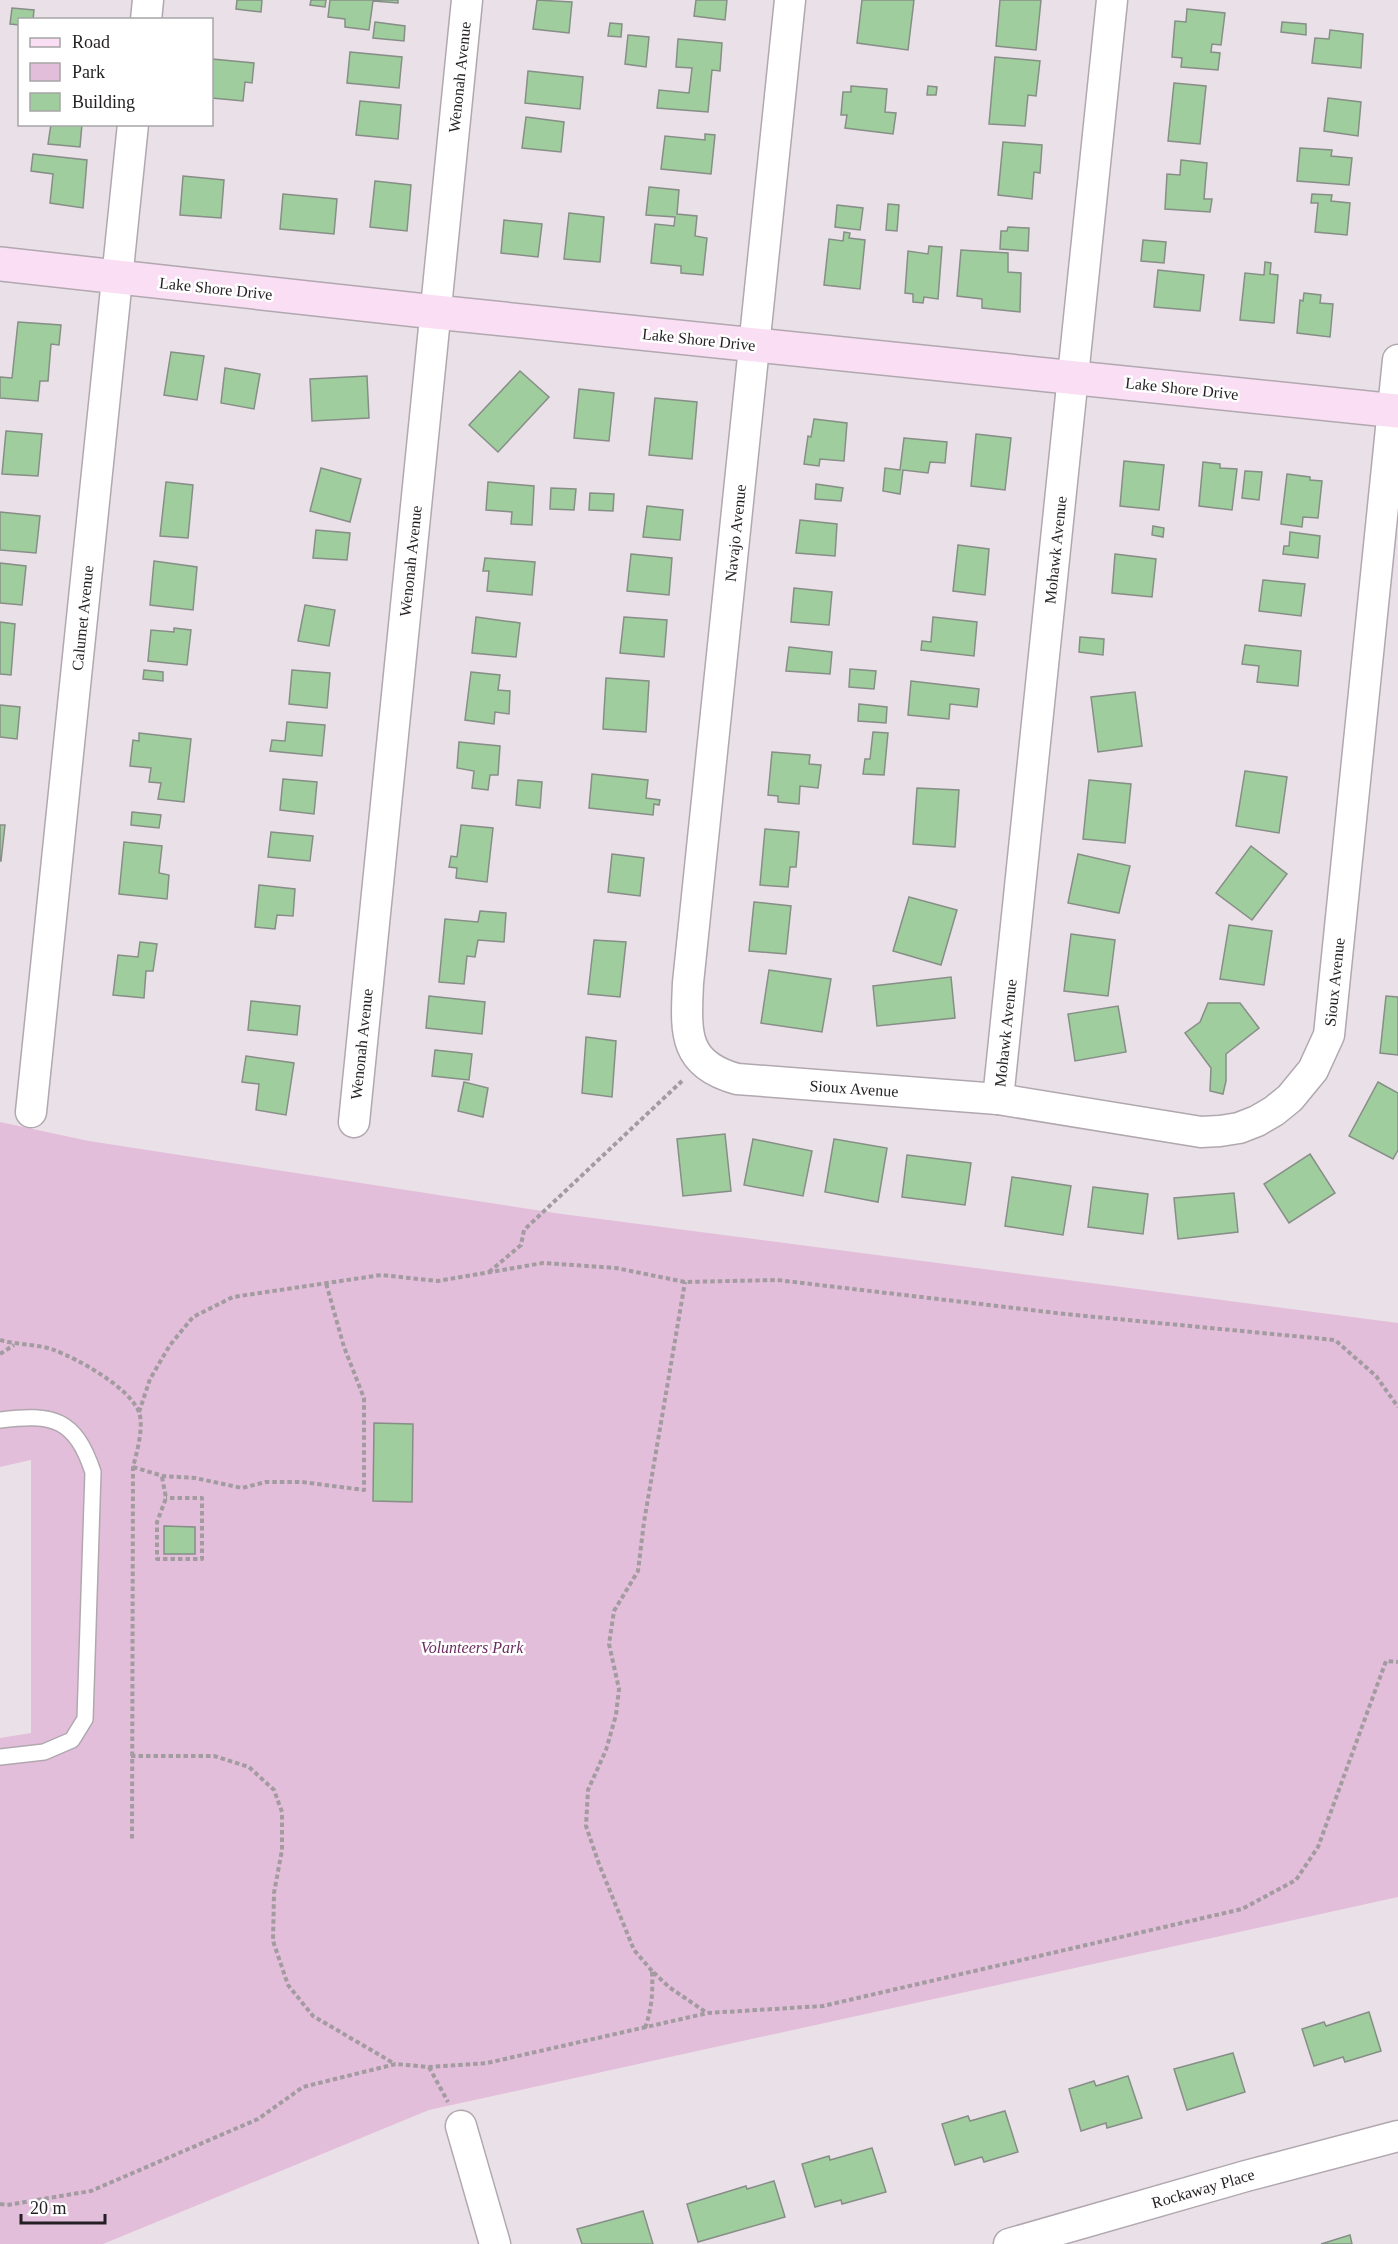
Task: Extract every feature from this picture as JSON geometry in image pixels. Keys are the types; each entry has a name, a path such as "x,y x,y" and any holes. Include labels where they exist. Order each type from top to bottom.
{"street":[{"path":"146,18 148,0"},
{"name":"Wenonah Avenue","path":"354,1122 467,0"},
{"name":"Navajo Avenue","path":"703,1062 693,1049 686,1028 688,983 790,0"},
{"name":"Mohawk Avenue","path":"998,1099 1112,0"},
{"name":"Calumet Avenue","path":"32,1112 133,126"},
{"name":"Lake Shore Drive","path":"0,264 435,312 1395,410"},
{"name":"Sioux Avenue","path":"703,1062 718,1074 737,1079 998,1099 1201,1132 1239,1128 1274,1112 1290,1098 1313,1070 1329,1035 1395,410 1398,360"},
{"path":"461,2126 495,2244"},
{"name":"Rockaway Place","path":"1009,2244 1246,2175 1398,2136"}],"lane":[{"path":"0,1419 25,1417 52,1419 72,1430 85,1449 93,1472 85,1719 72,1740 44,1752 0,1757"}],"path":[{"path":"489,1273 521,1245 524,1230 703,1062"},
{"path":"132,1841 133,1467 140,1440 139,1412 150,1379 170,1345 193,1317 233,1298 381,1275 438,1281 543,1263 616,1268 685,1282 777,1280 1065,1314 1335,1340 1376,1376 1398,1407"},
{"path":"685,1282 644,1522 638,1571 614,1611 609,1644 619,1689 616,1715 606,1750 588,1790 586,1826 634,1950 669,1987 708,2013"},
{"path":"133,1467 162,1476 195,1478 243,1488 266,1482 302,1482 364,1490 364,1398 344,1347 326,1283"},
{"path":"0,1340 53,1350 98,1373 122,1390 139,1412"},
{"path":"0,1354 14,1344"},
{"path":"162,1476 166,1498 157,1522 157,1559 202,1559 202,1498 166,1498"},
{"path":"0,2204 7,2205 91,2191 258,2118 303,2087 396,2064 429,2067 487,2063 708,2013 823,2006 1242,1909 1296,1880 1318,1847 1386,1661 1398,1662"},
{"path":"131,1756 214,1756 249,1767 274,1790 282,1812 282,1850 274,1893 273,1941 288,1985 313,2016 396,2064"},
{"path":"645,2028 651,2009 652,1971"},
{"path":"429,2067 461,2126"}],"green space":[{"name":"Volunteers Park","path":"0,1122 89,1141 562,1214 1398,1323 1398,1897 429,2110 103,2244 0,2244 0,1738 31,1733 31,1460 0,1467"}],"building":[{"path":"237,0 262,0 261,12 236,9"},
{"path":"311,0 326,0 325,7 310,5"},
{"path":"330,0 398,0 398,3 373,1 369,30 345,27 345,19 328,17"},
{"path":"537,0 572,2 569,33 533,29"},
{"path":"696,0 727,0 725,20 694,16"},
{"path":"862,0 914,0 908,50 857,43"},
{"path":"1000,0 1041,0 1036,50 996,46"},
{"path":"12,8 34,10 33,18 18,18 18,25 10,24"},
{"path":"1187,9 1225,13 1221,45 1212,44 1211,52 1220,53 1218,70 1181,67 1182,58 1172,57 1175,21 1186,22"},
{"path":"375,22 405,26 404,41 373,38"},
{"path":"1282,22 1306,24 1306,35 1281,32"},
{"path":"610,23 622,24 621,37 608,36"},
{"path":"1330,30 1363,34 1361,68 1312,63 1315,38 1329,39"},
{"path":"628,35 649,37 646,67 625,64"},
{"path":"678,39 722,43 720,71 712,70 708,112 657,108 659,90 689,93 692,68 676,67"},
{"path":"350,52 402,57 399,88 347,83"},
{"path":"995,57 1040,61 1036,96 1028,95 1025,126 989,124"},
{"path":"213,59 254,63 252,83 245,82 243,101 213,98"},
{"path":"528,71 583,77 580,109 525,103"},
{"path":"1174,83 1206,86 1200,144 1168,141"},
{"path":"851,86 887,89 885,112 896,113 893,134 845,128 847,115 841,115 843,92 851,92"},
{"path":"928,86 937,87 936,95 927,95"},
{"path":"1328,98 1361,102 1358,136 1324,131"},
{"path":"360,101 401,105 398,139 356,135"},
{"path":"526,117 564,122 561,152 522,148"},
{"path":"51,126 82,126 80,147 48,144"},
{"path":"705,134 715,135 711,174 661,169 665,136 705,140"},
{"path":"1003,142 1042,145 1040,173 1034,172 1032,199 998,195"},
{"path":"1300,148 1332,150 1331,156 1352,158 1349,185 1297,181"},
{"path":"33,154 87,160 83,208 50,203 53,174 31,171"},
{"path":"1181,160 1207,163 1204,199 1212,199 1210,212 1165,209 1167,174 1180,175"},
{"path":"183,176 224,180 221,218 180,215"},
{"path":"375,181 411,185 407,231 370,227"},
{"path":"649,187 679,190 677,214 697,216 695,236 707,238 703,275 681,273 681,266 651,263 655,224 674,226 675,217 646,215"},
{"path":"283,194 337,199 334,234 280,229"},
{"path":"1312,194 1332,195 1331,201 1350,203 1347,235 1315,232 1318,203 1311,203"},
{"path":"888,204 899,205 897,231 886,230"},
{"path":"837,205 863,208 860,230 835,227"},
{"path":"569,213 604,217 600,262 564,259"},
{"path":"504,220 542,224 538,257 501,253"},
{"path":"1008,227 1029,228 1028,251 1000,249 1001,231 1007,231"},
{"path":"844,232 850,233 849,238 865,240 860,289 824,285 829,239 843,241"},
{"path":"1143,240 1166,242 1164,263 1141,261"},
{"path":"929,246 942,247 938,299 924,297 923,303 913,302 913,294 905,293 908,251 928,254"},
{"path":"961,250 1008,253 1008,272 1021,273 1020,312 982,308 982,299 957,296"},
{"path":"1265,262 1271,263 1270,274 1278,275 1274,323 1240,320 1245,273 1264,275"},
{"path":"1158,270 1204,275 1200,311 1154,307"},
{"path":"1304,293 1321,295 1320,303 1333,304 1330,337 1297,333 1300,300 1303,301"},
{"path":"18,322 61,325 59,345 51,344 48,381 40,381 38,401 0,398 0,377 12,378"},
{"path":"171,352 204,356 197,400 164,395"},
{"path":"225,368 260,374 254,409 221,403"},
{"path":"520,371 549,397 498,452 469,425"},
{"path":"367,376 369,418 312,421 310,379"},
{"path":"579,389 614,393 609,441 574,438"},
{"path":"655,398 697,402 692,459 649,455"},
{"path":"814,419 847,423 844,461 820,459 819,466 804,464 808,436 811,437"},
{"path":"6,431 42,434 38,476 2,474"},
{"path":"976,434 1011,438 1005,490 971,486"},
{"path":"904,438 947,442 945,463 930,462 928,473 903,470 900,494 883,491 885,468 900,470"},
{"path":"1124,461 1164,465 1159,510 1120,506"},
{"path":"1203,462 1220,464 1220,468 1237,469 1232,510 1199,506"},
{"path":"321,468 361,479 350,522 310,511"},
{"path":"1245,471 1262,472 1259,500 1242,498"},
{"path":"1287,474 1322,481 1318,518 1303,517 1302,527 1281,524"},
{"path":"166,482 193,485 188,538 160,536"},
{"path":"488,482 534,486 532,525 511,524 512,512 486,510"},
{"path":"816,484 843,488 841,501 815,499"},
{"path":"551,488 576,489 574,510 550,509"},
{"path":"590,493 614,494 613,511 589,510"},
{"path":"647,506 683,510 680,540 643,537"},
{"path":"0,512 40,516 36,553 0,550"},
{"path":"800,520 837,524 835,556 796,553"},
{"path":"1153,526 1164,528 1163,537 1152,535"},
{"path":"316,530 350,533 347,560 313,558"},
{"path":"1290,532 1320,536 1318,558 1283,554 1284,546 1289,546"},
{"path":"958,545 989,549 985,595 953,591"},
{"path":"631,554 672,558 669,595 627,591"},
{"path":"1115,554 1156,559 1152,597 1112,593"},
{"path":"485,558 535,562 532,595 487,591 489,571 483,571"},
{"path":"154,561 197,567 193,610 150,605"},
{"path":"0,563 26,566 22,605 0,603"},
{"path":"1263,580 1305,584 1301,616 1259,611"},
{"path":"794,588 832,592 829,625 791,622"},
{"path":"305,605 335,610 329,646 298,641"},
{"path":"476,617 520,623 516,657 472,653"},
{"path":"624,617 667,620 664,657 620,653"},
{"path":"933,617 977,622 974,656 921,650 922,641 931,642"},
{"path":"0,622 15,624 11,675 0,674"},
{"path":"174,628 191,630 187,665 148,661 151,630 174,632"},
{"path":"1080,637 1104,639 1103,655 1079,652"},
{"path":"1245,645 1301,651 1298,686 1257,682 1259,666 1242,664"},
{"path":"789,647 832,652 830,674 786,671"},
{"path":"850,669 876,671 874,689 849,687"},
{"path":"144,670 163,672 163,681 143,679"},
{"path":"292,670 330,673 327,708 289,704"},
{"path":"471,672 500,675 498,690 510,691 509,714 495,712 494,724 465,720"},
{"path":"606,678 649,681 646,732 603,729"},
{"path":"911,681 979,689 977,707 950,704 949,719 908,715"},
{"path":"1135,692 1142,746 1098,752 1091,697"},
{"path":"859,704 887,707 886,723 858,721"},
{"path":"0,705 20,707 17,739 0,737"},
{"path":"287,722 325,725 322,756 270,751 272,740 285,741"},
{"path":"873,732 888,733 884,775 863,774 865,759 870,759"},
{"path":"139,733 191,739 184,802 158,799 161,783 149,782 151,768 130,766 133,740 139,741"},
{"path":"459,742 500,746 498,775 490,775 488,790 472,788 474,771 457,768"},
{"path":"772,752 810,755 809,764 821,765 818,788 800,786 799,804 778,802 778,796 768,795"},
{"path":"1245,771 1287,777 1279,833 1236,826"},
{"path":"592,774 648,780 646,798 660,800 659,805 654,804 653,815 589,808"},
{"path":"283,779 317,782 314,814 280,810"},
{"path":"518,780 542,782 540,808 516,805"},
{"path":"1089,780 1131,784 1125,843 1083,839"},
{"path":"917,788 959,790 955,847 913,844"},
{"path":"132,812 161,815 159,828 131,825"},
{"path":"0,825 5,825 1,861 0,861"},
{"path":"461,825 493,828 487,882 456,878 457,868 449,867 451,856 457,857"},
{"path":"765,829 799,832 796,867 790,867 788,887 760,885"},
{"path":"271,832 313,836 310,861 268,857"},
{"path":"124,842 162,846 159,873 169,875 167,899 119,894"},
{"path":"1251,846 1287,874 1252,920 1216,893"},
{"path":"612,854 644,858 640,896 608,892"},
{"path":"1078,854 1130,866 1119,913 1068,903"},
{"path":"259,885 295,889 293,916 277,915 275,929 255,927"},
{"path":"909,897 957,910 941,965 893,951"},
{"path":"754,902 791,906 786,954 749,951"},
{"path":"480,911 506,913 504,942 478,940 475,957 467,956 464,984 439,982 445,919 478,922"},
{"path":"1229,925 1272,931 1264,985 1220,979"},
{"path":"1071,934 1115,940 1108,996 1064,991"},
{"path":"594,940 626,942 620,997 588,994"},
{"path":"140,942 157,944 153,971 146,971 144,998 113,995 118,955 138,957"},
{"path":"769,970 831,979 822,1032 761,1023"},
{"path":"951,977 955,1018 877,1026 873,986"},
{"path":"429,996 485,1002 482,1034 426,1028"},
{"path":"1386,996 1398,997 1398,1055 1380,1053"},
{"path":"251,1001 300,1006 297,1035 248,1030"},
{"path":"1208,1003 1240,1003 1259,1028 1226,1054 1226,1081 1223,1094 1210,1091 1211,1068 1185,1033 1200,1022"},
{"path":"1118,1006 1126,1052 1075,1061 1068,1014"},
{"path":"586,1037 616,1041 612,1097 582,1093"},
{"path":"435,1050 472,1054 469,1080 432,1076"},
{"path":"246,1056 294,1063 286,1115 256,1110 259,1084 242,1082"},
{"path":"464,1082 488,1088 483,1117 458,1111"},
{"path":"1378,1082 1398,1093 1398,1150 1393,1159 1349,1136"},
{"path":"725,1134 731,1191 683,1196 677,1139"},
{"path":"753,1139 812,1151 803,1196 744,1185"},
{"path":"834,1139 887,1148 878,1202 825,1192"},
{"path":"1310,1154 1335,1193 1289,1223 1264,1184"},
{"path":"907,1155 971,1163 965,1205 902,1197"},
{"path":"1012,1177 1071,1186 1063,1235 1005,1226"},
{"path":"1093,1187 1148,1194 1143,1234 1088,1227"},
{"path":"1234,1193 1238,1232 1178,1239 1174,1198"},
{"path":"374,1423 413,1424 412,1502 373,1501"},
{"path":"164,1526 195,1527 195,1554 164,1554"},
{"path":"1369,2012 1381,2051 1345,2062 1343,2057 1314,2066 1302,2029 1324,2022 1326,2026"},
{"path":"1233,2053 1245,2092 1187,2110 1174,2069"},
{"path":"1128,2076 1142,2118 1107,2128 1106,2123 1081,2131 1069,2089 1094,2081 1096,2086"},
{"path":"1005,2111 1018,2152 984,2162 982,2157 955,2165 942,2124 968,2116 970,2121"},
{"path":"872,2148 886,2192 842,2204 841,2200 815,2207 802,2164 829,2156 830,2160"},
{"path":"774,2181 785,2217 698,2242 687,2204 746,2186 747,2189"},
{"path":"643,2211 653,2244 582,2244 577,2229"},
{"path":"1350,2235 1352,2244 1321,2244"}]}
